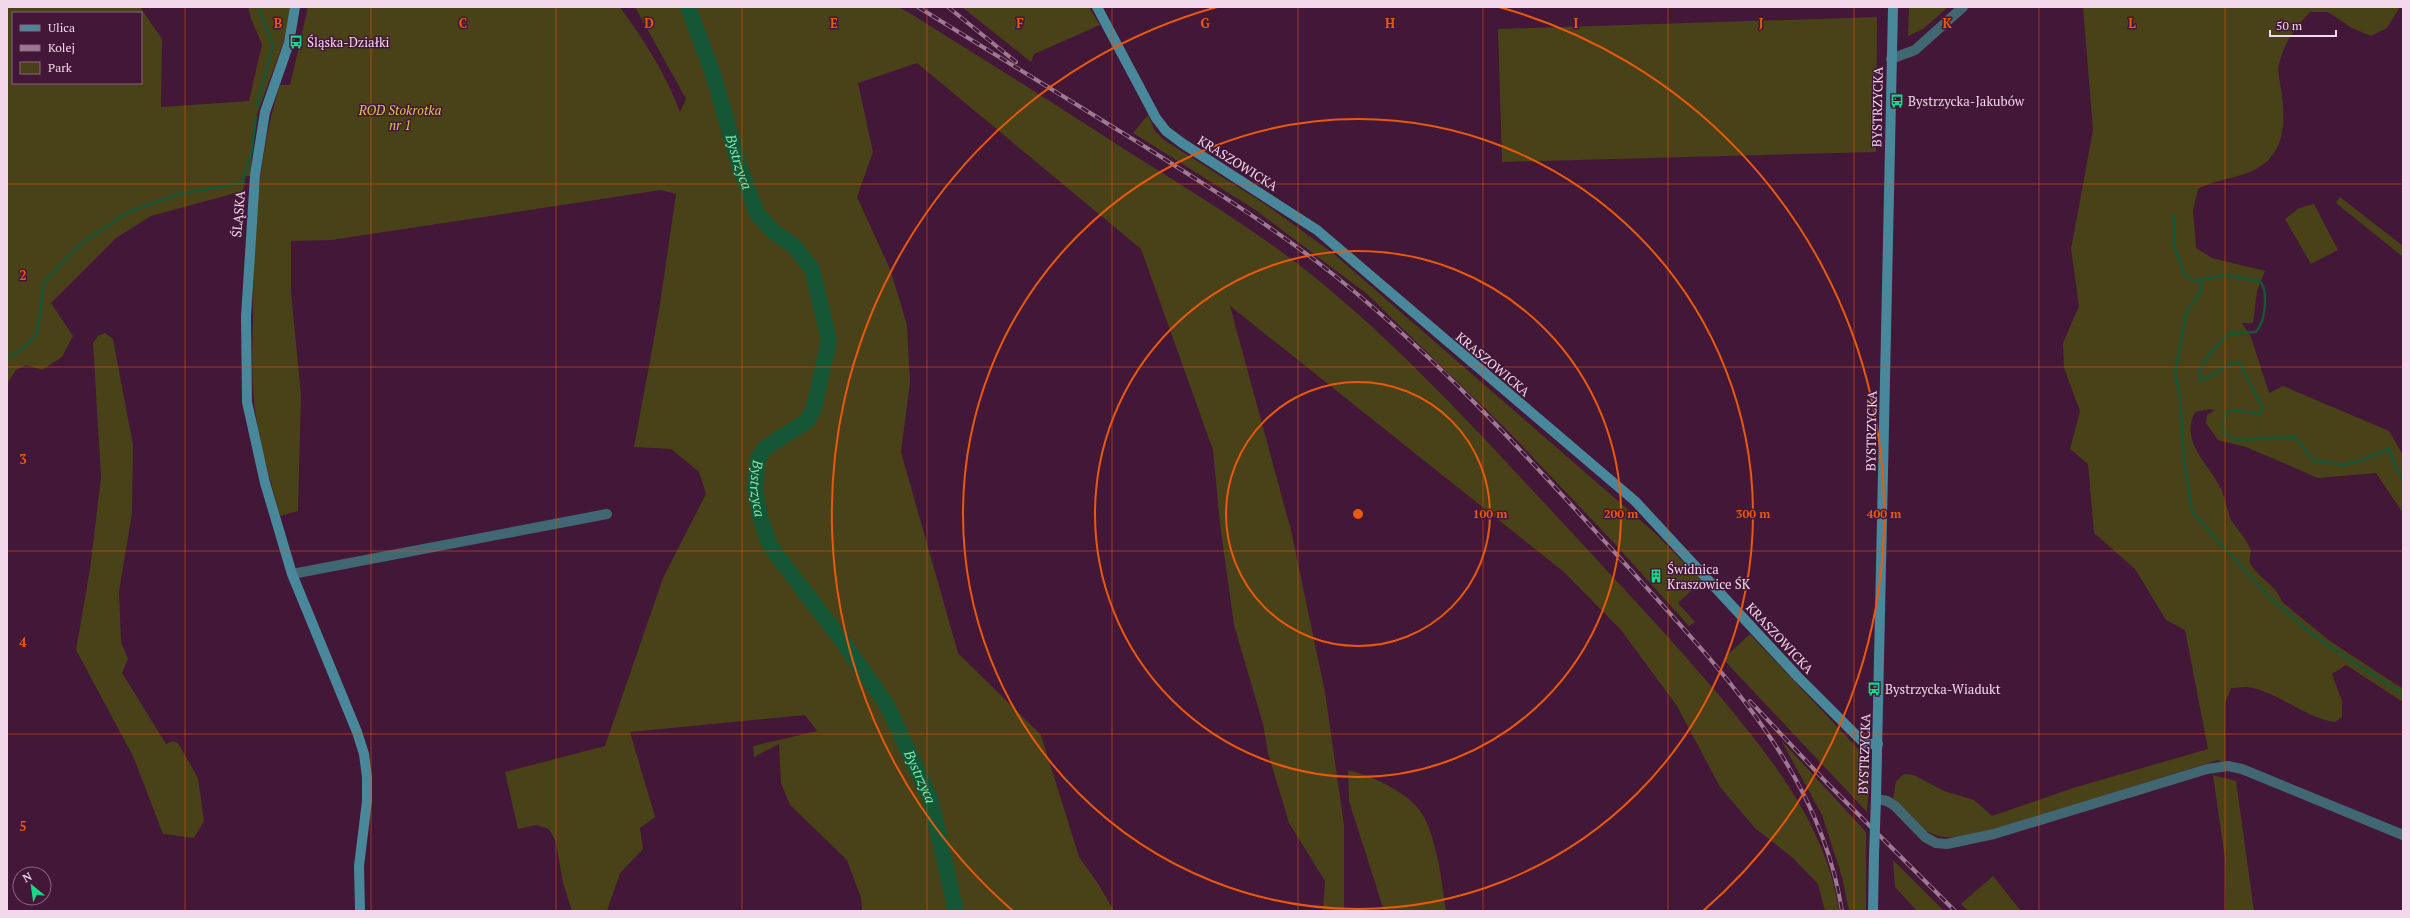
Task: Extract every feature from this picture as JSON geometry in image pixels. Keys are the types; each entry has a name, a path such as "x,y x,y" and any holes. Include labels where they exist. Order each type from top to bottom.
{"street":[{"name":"ŚLĄSKA","path":"295,7 289,43 265,112 255,175 248,251 246,325 247,402 265,483 292,574 357,732 364,754 367,778 367,802 359,866 360,911"},
{"name":"KRASZOWICKA","path":"1097,7 1156,118 1166,131 1182,143 1317,230 1635,501 1798,677 1865,744 1878,744"},
{"name":"BYSTRZYCKA","path":"1873,911 1878,744 1893,7"},
{"path":"1891,60 1915,50 1964,7"},
{"path":"292,574 607,514"},
{"path":"1876,799 1887,801 1895,806 1924,837 1936,843 1947,844 1994,834 2206,769 2228,766 2242,769 2403,835"}],"green space":[{"path":"7,7 140,7 162,39 161,107 249,101 262,44 251,19 248,7 291,7 287,33 256,117 250,176 246,176 243,191 151,216 116,238 51,303 73,336 62,357 42,370 26,365 16,370 7,384"},
{"name":"ROD Stokrotka nr 1","path":"308,7 620,7 654,58 668,84 680,112 686,99 635,7 898,7 908,12 1258,235 1298,264 1336,295 1408,360 1476,430 1648,615 1718,694 1758,743 1794,795 1809,822 1833,880 1839,911 1825,911 1818,884 1793,858 1755,828 1720,787 1677,706 1621,630 1564,572 1230,306 1291,530 1325,692 1344,825 1344,911 1323,911 1325,881 1289,823 1268,753 1263,724 1234,625 1220,524 1213,450 1141,249 917,63 858,83 873,152 857,197 890,269 907,325 910,382 901,452 958,653 1041,735 1079,857 1097,882 1114,911 862,911 861,898 847,860 790,805 781,783 779,744 754,757 753,746 817,731 805,715 630,732 655,817 640,828 643,849 620,873 607,911 572,911 563,883 556,842 549,829 536,825 518,829 505,772 605,746 663,578 706,494 699,472 671,449 634,447 659,311 676,194 661,190 331,240 291,241 291,292 301,395 298,511 280,516 266,466 253,393 252,346 255,233 261,171 272,112 280,85 290,85"},
{"path":"962,7 1089,7 1100,25 1034,54 1031,62"},
{"path":"1909,7 1948,7 1923,29 1908,36"},
{"path":"2083,7 2400,7 2387,28 2371,36 2352,28 2328,12 2310,12 2291,36 2284,49 2278,67 2283,121 2280,141 2276,151 2261,166 2246,174 2206,185 2198,189 2193,211 2196,248 2212,258 2265,271 2257,291 2253,323 2242,323 2251,337 2269,393 2283,386 2389,431 2403,455 2403,513 2376,473 2318,478 2246,447 2218,440 2206,423 2207,415 2215,410 2209,409 2195,412 2191,423 2191,432 2197,451 2221,489 2231,520 2250,548 2251,565 2273,587 2282,602 2330,641 2403,689 2403,702 2346,665 2332,674 2342,701 2342,717 2335,722 2314,716 2264,691 2250,687 2231,688 2225,704 2225,764 2218,760 1971,837 1944,837 1926,831 1918,825 1893,799 1896,781 1904,774 1914,775 1944,791 1974,800 1992,816 2073,788 2208,749 2185,630 2166,620 2135,569 2094,533 2088,464 2070,449 2080,411 2064,368 2063,343 2079,306 2071,249 2093,130"},
{"path":"1877,17 1876,152 1502,162 1498,29"},
{"path":"1148,115 1155,131 1164,140 1265,204 1334,254 1655,533 1702,581 1678,603 1695,622 1689,626 1614,543 1506,429 1367,294 1254,209 1133,133"},
{"path":"2340,197 2403,246 2403,257 2336,203"},
{"path":"2314,204 2338,250 2311,264 2285,219 2299,208"},
{"path":"105,333 113,339 133,445 132,513 119,591 121,642 128,659 122,673 166,744 173,741 178,743 198,778 204,821 194,838 163,834 133,756 76,650 90,569 101,477 93,343 98,336"},
{"path":"1750,634 1860,751 1870,773 1867,812 1723,659"},
{"path":"1781,740 1866,832 1866,911 1849,911 1842,877 1822,815"},
{"path":"1348,770 1375,779 1393,788 1416,806 1423,815 1429,827 1437,856 1446,911 1384,911 1349,801"},
{"path":"2213,775 2236,781 2254,911 2226,911 2225,859"},
{"path":"1893,860 1944,911 1917,911 1895,887"},
{"path":"1993,876 2021,911 1968,911 1961,904"}],"waterway":[{"path":"257,107 273,45 258,7"},
{"name":"Bystrzyca","path":"688,7 713,74 740,168 757,214 774,232 793,245 812,269 829,340 814,408 807,421 765,448 758,459 755,488 760,517 770,546 843,642 887,705 930,798 956,911"},
{"path":"7,358 24,348 37,334 44,283 78,246 128,212 179,194 242,183 252,150 256,117"},
{"path":"2174,215 2174,246 2185,276 2195,281 2225,275 2260,281 2263,286 2265,299 2264,314 2256,332 2228,334 2204,362 2201,368 2200,380 2206,379 2229,365 2240,363 2263,410 2259,414 2233,410 2226,412 2223,427 2226,435 2236,440 2295,437 2313,460 2344,465 2362,460 2389,449 2397,470 2403,478"},
{"path":"2202,279 2201,291 2186,313 2175,373 2180,395 2184,459 2192,512 2271,599 2321,641 2403,694"}],"railway":[{"path":"918,7 1139,143 1229,200 1273,230 1316,261 1360,296 1443,372 1522,452 1704,651 1765,730 1791,771 1814,815 1831,862 1842,911"},
{"path":"948,7 1016,62"},
{"path":"1750,701 1826,782 1955,911"}],"place":[{"name":"Śląska-Działki","path":"296,42"},
{"name":"Bystrzycka-Jakubów","path":"1897,101"},
{"name":"Świdnica Kraszowice ŚK","path":"1656,576"},
{"name":"Bystrzycka-Wiadukt","path":"1874,689"}]}
